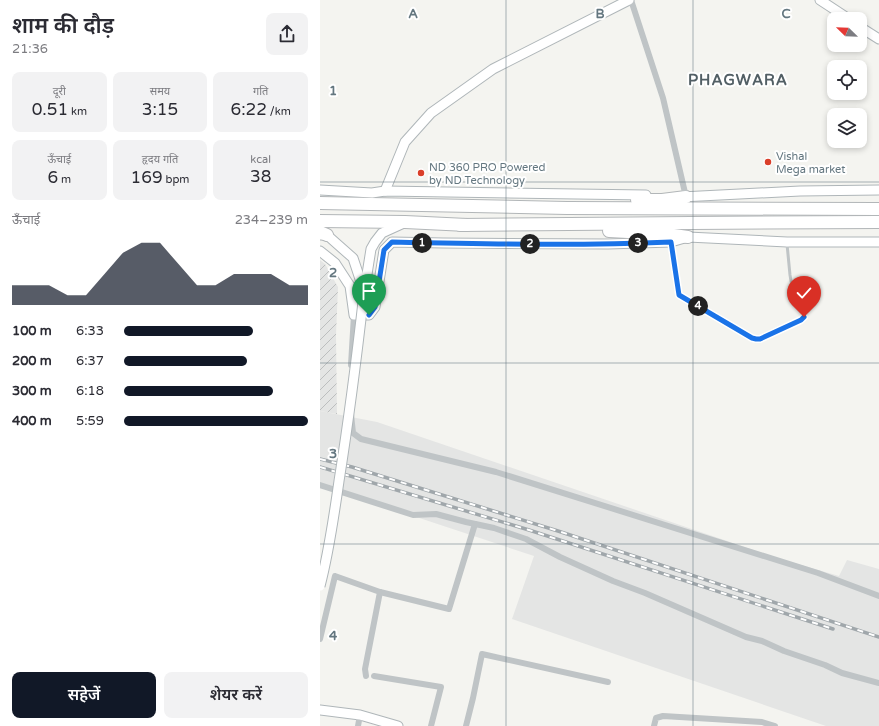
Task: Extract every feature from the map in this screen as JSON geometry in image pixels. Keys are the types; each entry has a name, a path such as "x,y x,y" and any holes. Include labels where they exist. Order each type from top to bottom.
{"highway":[{"path":"466,207 527,200 662,200 686,197"},
{"path":"320,203 466,207 879,209"},
{"path":"320,221 405,222 505,229 616,231 688,237"},
{"path":"460,225 879,222"}],"main road":[{"path":"384,191 405,142 431,113 493,69 630,0"},
{"path":"820,0 838,12"},
{"path":"867,31 879,39"},
{"path":"320,190 372,193 384,191 636,194 686,197 800,191 879,190"},
{"path":"320,586 324,571 347,429 364,292 371,249 382,233 405,222"},
{"path":"322,234 353,258 364,292"},
{"path":"320,251 335,263 350,286 354,315 369,315 375,307 384,250 392,242 443,244 608,244 671,242 688,237 786,242 879,242"},
{"path":"320,710 360,715 398,726"}],"street":[{"path":"630,0 663,98 686,197"},
{"path":"671,242 679,295"},
{"path":"354,315 350,399 353,433 361,439 496,472 818,573 879,596"},
{"path":"320,485 413,515 436,514 494,528 526,539 560,557 613,581 746,637 825,665 842,673 879,683"},
{"path":"320,639 335,576 380,592 449,609 475,524"},
{"path":"366,676 365,669 380,592"},
{"path":"466,726 482,654 608,682"},
{"path":"374,676 440,687 431,726"},
{"path":"358,726 360,715"},
{"path":"654,726 656,718 663,716 762,722 775,726"}],"lane":[{"path":"679,295 756,339 760,339 801,320 806,313 791,281 786,242"}],"shaded area":[{"path":"320,260 325,264 338,287 336,335 337,414 320,411"},
{"path":"320,411 377,422 780,559 839,576 847,560 879,569 879,726 826,726 512,619 534,556 350,495 320,483"}],"railway":[{"path":"320,459 352,467 558,531 879,637"},
{"path":"320,467 529,530 833,629"}],"place":[{"name":"Vishal Mega market","path":"768,162"},
{"name":"ND 360 PRO Powered by ND Technology","path":"421,173"}],"district":[{"name":"PHAGWARA","path":"738,80"}],"route":[{"path":"369,315 375,307 384,250 392,242 443,244 608,244 671,242 679,295 752,338 760,339 801,320 804,317"}]}
